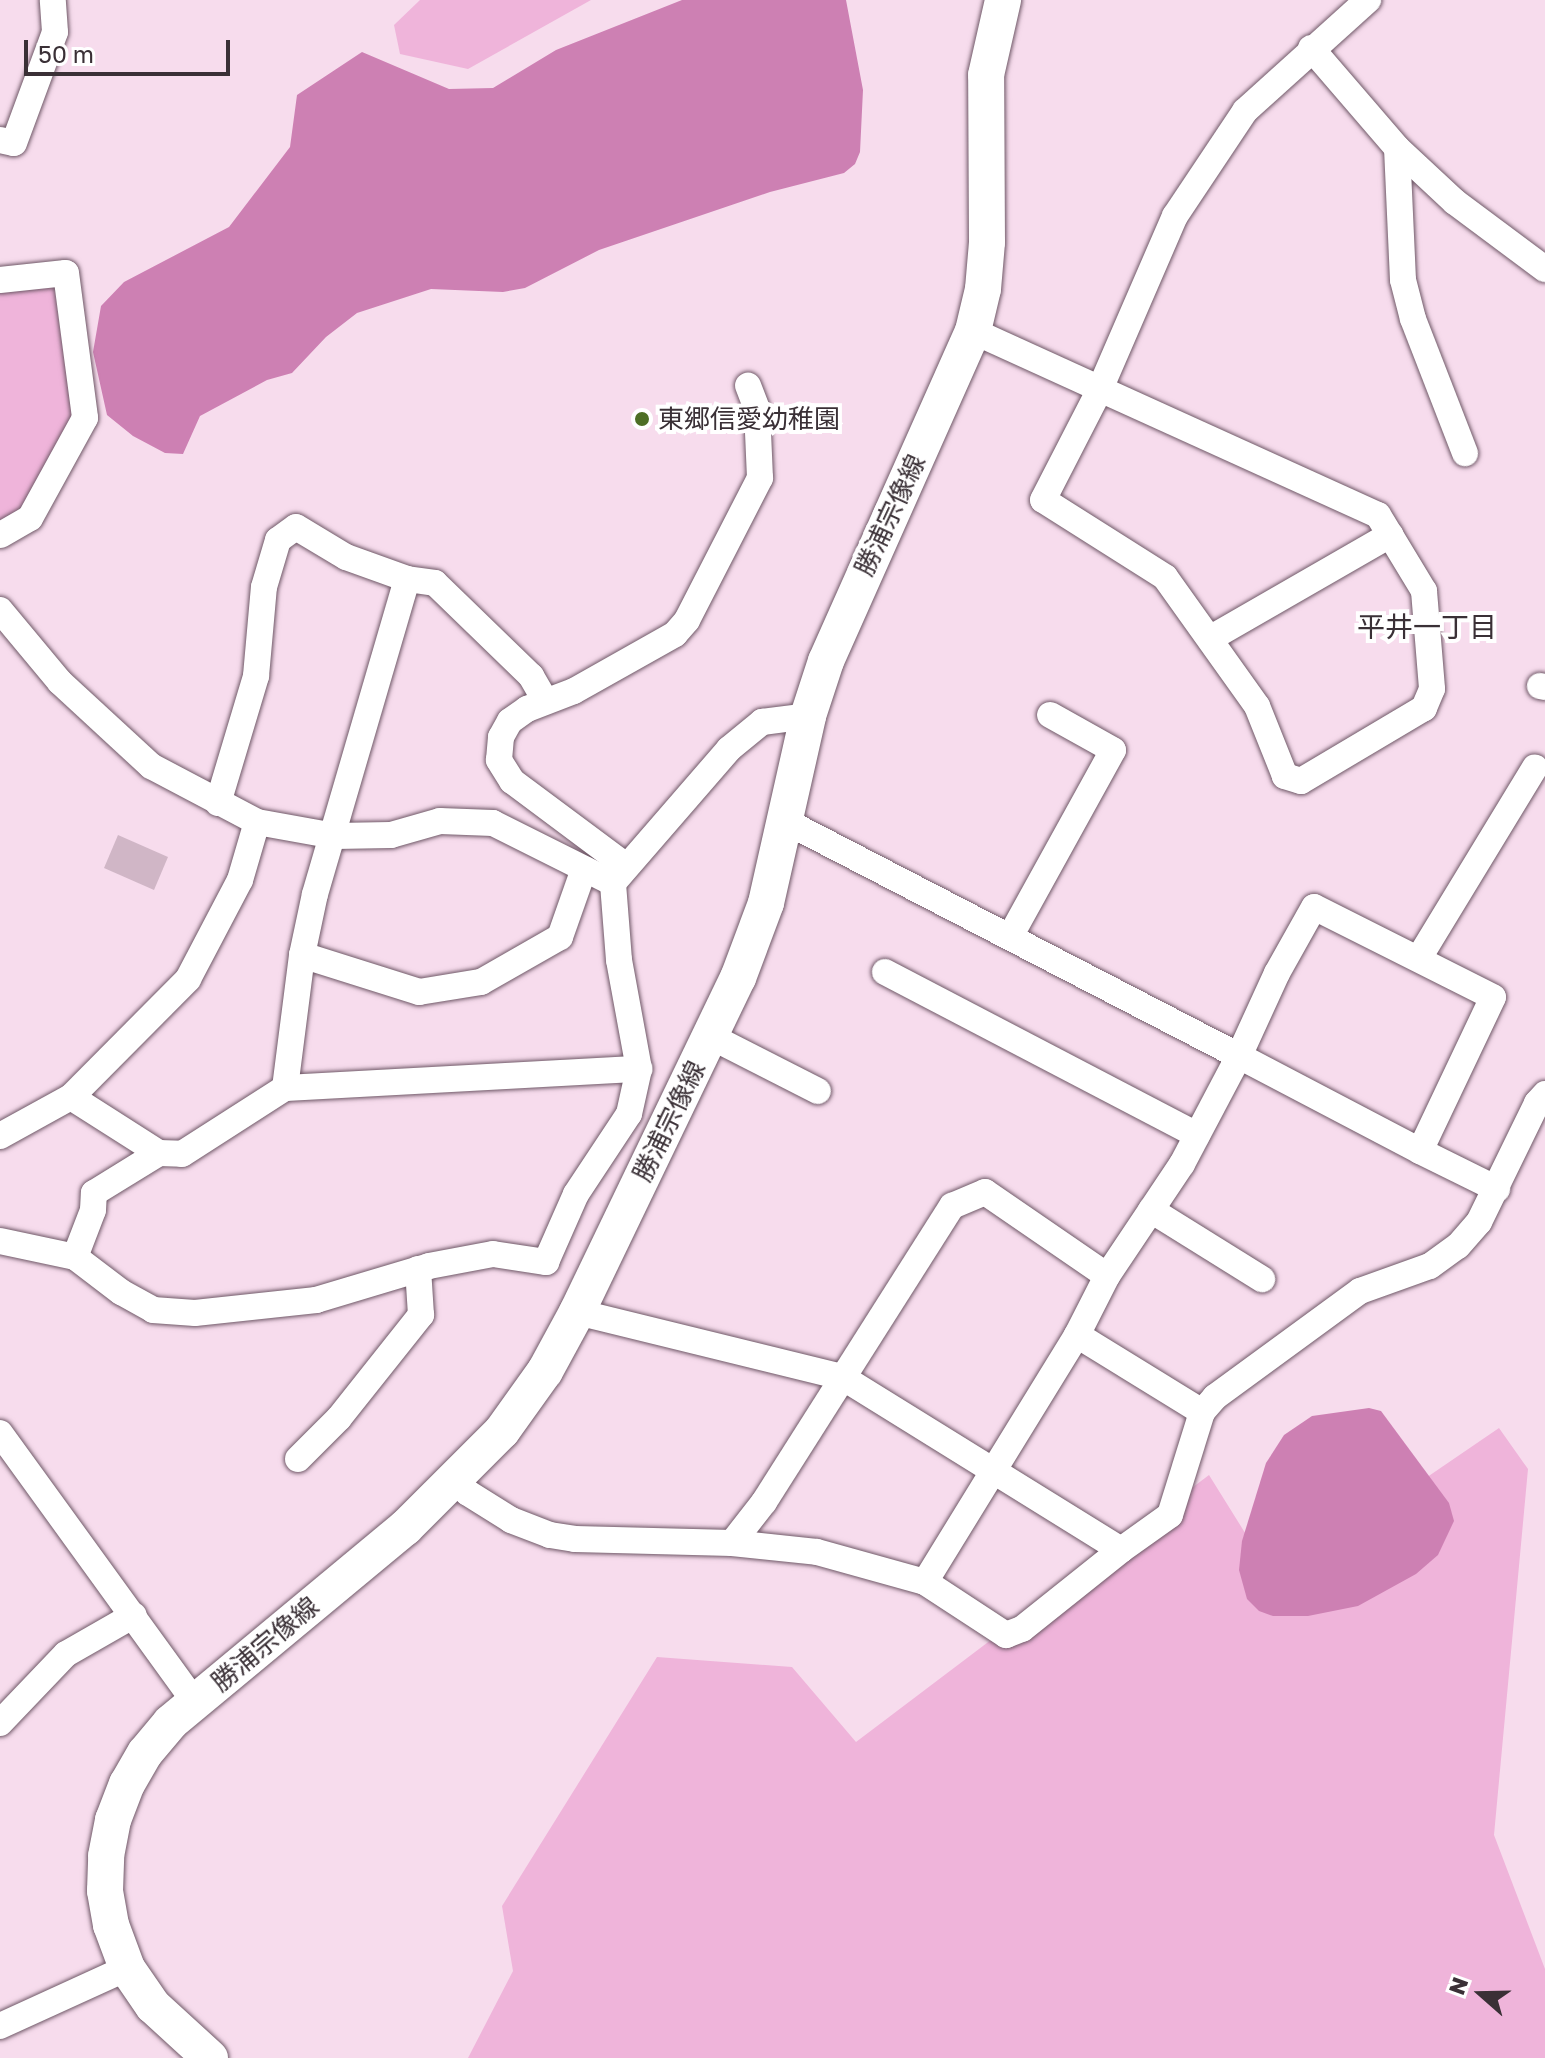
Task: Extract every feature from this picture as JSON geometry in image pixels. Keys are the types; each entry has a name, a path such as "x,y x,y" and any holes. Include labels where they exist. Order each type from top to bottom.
{"main road":[{"name":"勝浦宗像線","path":"210,2058 153,2006 127,1968 111,1925 105,1891 106,1856 113,1820 127,1784 145,1753 171,1722 405,1528 455,1480 519,1407 545,1371 577,1312 738,978 766,903 808,716 848,605 973,331 983,289 987,242 986,75 1003,0"}],"street":[{"path":"0,140 14,143 55,32 53,0"},
{"path":"973,331 1100,389 1378,515 1424,591 1432,689 1424,708 1301,781 1285,776 1257,706 1165,577 1043,500 1100,389 1175,216 1245,111 1311,48 1368,0"},
{"path":"1311,48 1397,148 1455,202 1545,269"},
{"path":"1397,148 1403,280 1417,331 1465,453"},
{"path":"0,280 66,273 85,418 30,518 0,535"},
{"path":"620,875 512,781 499,760 501,737 510,721 545,700 586,684 675,634 687,620 760,478 757,409 748,386"},
{"path":"218,803 256,676 264,587 278,540 296,527 346,557 407,579 435,583 531,676 545,700"},
{"path":"1211,638 1390,535"},
{"path":"285,1088 302,955 315,894 335,836 407,579"},
{"path":"0,610 60,682 140,757 257,822 335,836 391,835 440,821 493,823 584,869 620,875"},
{"path":"1011,935 1113,750 1050,715"},
{"path":"0,1241 75,1257 121,1292 153,1310 195,1313 316,1300 418,1269 493,1254 546,1262 576,1194 629,1114 639,1069 619,960 620,875 729,749 762,722 808,716"},
{"path":"1419,958 1535,767"},
{"path":"785,821 1011,935 1497,1189"},
{"path":"0,1136 71,1097 188,979 240,880 257,822"},
{"path":"302,955 419,992 481,982 560,937 584,869"},
{"path":"925,1582 1077,1335 1107,1276 1197,1135 1239,1056 1277,973 1314,907 1493,997 1420,1151"},
{"path":"885,972 1197,1135"},
{"path":"710,1036 818,1091"},
{"path":"71,1097 159,1153 182,1154 285,1088 639,1069"},
{"path":"455,1480 468,1493 511,1520 550,1535 575,1539 732,1543 817,1552 925,1582 1006,1635 1022,1629 1170,1515 1202,1412 1263,1359 1360,1291 1430,1266 1458,1246 1479,1222 1537,1103 1545,1094"},
{"path":"75,1257 93,1210 94,1193 159,1153"},
{"path":"732,1543 764,1502 952,1206 985,1192 1107,1276"},
{"path":"1151,1210 1262,1279"},
{"path":"298,1459 339,1418 421,1315 418,1269"},
{"path":"577,1312 842,1377 1121,1550"},
{"path":"1077,1335 1202,1412"},
{"path":"0,1433 195,1702"},
{"path":"0,1723 66,1654 134,1615"},
{"path":"0,2026 127,1968"}],"shaded area":[{"path":"420,0 591,0 468,69 400,54 394,25"},
{"path":"682,0 846,0 863,90 860,152 855,164 844,173 770,192 599,250 525,288 503,292 431,289 357,313 326,337 292,373 267,380 200,416 183,454 165,453 133,436 107,415 93,352 101,306 124,282 229,227 290,147 297,95 362,52 449,89 493,88 556,50"},
{"path":"54,287 72,416 23,510 0,526 0,291"},
{"path":"1369,1408 1381,1411 1449,1503 1454,1521 1438,1555 1416,1574 1358,1606 1308,1616 1273,1616 1259,1611 1247,1599 1239,1570 1242,1541 1266,1463 1284,1435 1312,1416"},
{"path":"1499,1428 1528,1469 1494,1835 1545,1969 1545,2058 468,2058 513,1971 502,1906 657,1657 792,1667 856,1742 1209,1475 1275,1581"}],"building":[{"path":"118,835 168,857 154,890 104,868"}],"place":[{"name":"東郷信愛幼稚園","path":"642,419"}],"district":[{"name":"平井一丁目","path":"1427,627"}]}
